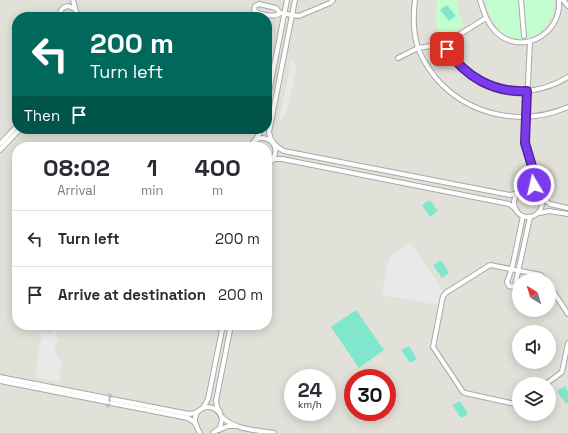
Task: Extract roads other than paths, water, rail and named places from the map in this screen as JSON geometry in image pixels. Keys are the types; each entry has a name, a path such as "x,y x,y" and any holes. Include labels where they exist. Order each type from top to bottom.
{"street":[{"path":"61,12 69,0"},
{"path":"73,0 77,12"},
{"path":"272,72 282,13 287,0"},
{"path":"272,117 295,0"},
{"path":"258,12 254,10 255,6 259,4 276,8 282,13 299,16 330,3 333,0"},
{"path":"415,0 414,20 418,48 429,68 438,80 461,100 474,107 496,115 526,118 548,114 568,107"},
{"path":"480,0 486,18 492,29 502,37 517,42 530,42 542,37 552,28 558,16 561,1 568,6"},
{"path":"521,0 524,36"},
{"path":"64,7 70,6 75,8"},
{"path":"272,16 279,15 282,13"},
{"path":"398,58 418,48 444,44 486,18"},
{"path":"530,42 525,143 534,173 533,179 535,188 540,196 542,207 536,215"},
{"path":"444,44 459,64 478,80 502,89 527,91 546,88 568,77"},
{"path":"0,144 12,131"},
{"path":"0,150 15,134"},
{"path":"254,141 259,134"},
{"path":"270,134 275,153 272,157"},
{"path":"254,141 264,138 271,142"},
{"path":"273,143 284,151 510,196 530,189 537,192 552,205 568,208"},
{"path":"272,161 282,159 509,204 523,216 530,218 547,211 568,214"},
{"path":"516,209 514,202 533,179"},
{"path":"523,216 517,248 508,282 509,286 512,287 517,284 522,249 530,218"},
{"path":"517,248 522,249"},
{"path":"512,403 465,394 433,347 444,294 487,265 512,268 531,273"},
{"path":"556,296 568,314"},
{"path":"198,429 196,416 208,400 222,330"},
{"path":"215,432 222,425 216,401 230,330"},
{"path":"555,377 562,372 568,343"},
{"path":"0,377 188,418 204,433"},
{"path":"0,381 189,414 210,407 217,410 228,422 235,426"},
{"path":"215,432 224,427 235,426 274,433"}],"tunnel":[{"path":"108,395 112,396"},
{"path":"106,405 110,406"}]}
